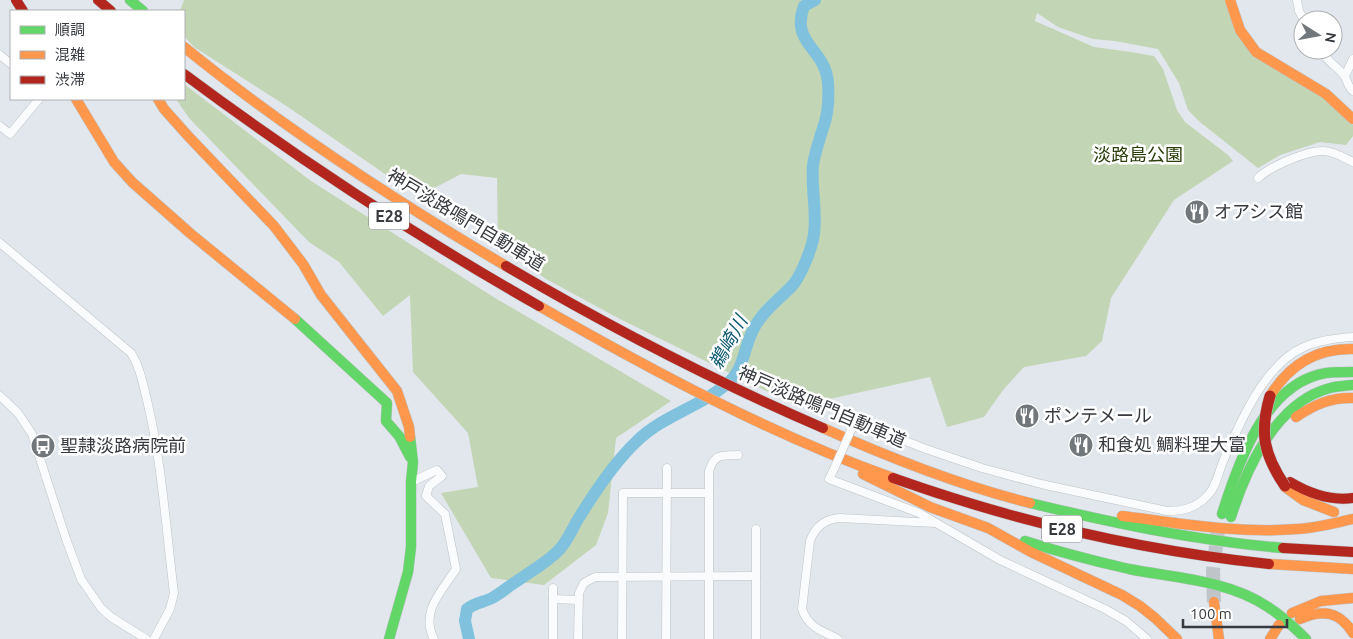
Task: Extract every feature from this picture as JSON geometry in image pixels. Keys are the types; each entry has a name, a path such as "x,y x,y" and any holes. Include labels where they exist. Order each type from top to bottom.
{"main road":[{"path":"98,0 110,10"},
{"path":"130,0 142,10"},
{"path":"1230,0 1240,30 1256,52 1326,94 1353,119"},
{"name":"神戸淡路鳴門自動車道","path":"185,48 269,115 336,161 466,242 666,356 796,417 859,444 969,486 1044,507 1192,538 1251,546 1353,552"},
{"name":"神戸淡路鳴門自動車道","path":"185,75 342,186 503,286 605,343 682,383 812,446 948,497 1072,532 1189,556 1251,563 1353,569"},
{"path":"77,100 114,162 132,182 191,234 277,303 387,403 386,421 398,436 413,462"},
{"path":"159,100 182,130 274,226 303,264 321,295 397,392 410,427 413,462 411,482 411,547 408,572 388,639"},
{"path":"1334,512 1303,500 1288,484 1269,454 1263,425 1270,396 1289,371 1307,358 1328,350 1353,349"},
{"path":"1353,372 1337,371 1316,376 1296,385 1279,399 1262,420 1249,443 1231,485 1227,515 1258,453 1278,425 1306,399 1325,389 1353,385"},
{"path":"1258,453 1281,428 1307,410 1337,398 1353,398"},
{"path":"812,446 840,463 930,507 1025,541 1083,558 1238,590 1276,611 1306,639"},
{"path":"1288,484 1318,496 1339,499 1353,498"},
{"path":"1044,507 1181,524 1255,529 1353,525"},
{"path":"1307,528 1353,519"},
{"path":"988,528 1031,552 1122,595 1155,618 1177,639"},
{"path":"1353,598 1336,598 1312,603 1296,616 1323,612 1335,615 1343,619 1353,633"},
{"path":"1219,639 1219,602 1228,639"},
{"path":"1270,639 1281,631"}],"street":[{"path":"0,55 10,63"},
{"path":"1345,76 1353,59"},
{"path":"1327,60 1345,76 1350,89 1353,91"},
{"path":"0,126 10,134 38,100"},
{"path":"1258,178 1272,167 1323,151 1331,152 1353,162"},
{"path":"0,243 131,353 136,360 154,429 174,593 170,610 154,639"},
{"path":"1147,639 1126,621 1112,613 1008,564 902,505 829,479 854,421 926,449 1018,479 1167,511 1182,511 1190,509 1210,494 1228,449 1248,410 1275,369 1288,356 1304,347 1318,342 1353,337"},
{"path":"0,396 18,413 32,434 68,547 81,579 101,608 111,617 146,639"},
{"path":"708,639 709,471 713,461 718,456 738,455"},
{"path":"666,639 667,468"},
{"path":"411,482 438,470 442,476 429,486 426,496 445,514 456,569 430,608 429,629 434,639"},
{"path":"622,639 623,493 709,493"},
{"path":"838,639 820,631 810,623 804,616 802,609 810,541 818,527 832,519 840,518 937,523"},
{"path":"756,529 756,639"},
{"path":"578,639 578,600 581,588 595,577 756,576"},
{"path":"553,588 553,639"},
{"path":"553,599 578,600"}],"green space":[{"name":"淡路島公園","path":"184,0 1227,0 1256,57 1320,95 1353,125 1353,136 1346,145 1320,142 1280,155 1258,168 1200,122 1188,110 1179,83 1158,49 1093,39 1058,27 1037,13 1035,21 1094,47 1154,56 1163,69 1177,110 1185,122 1228,155 1233,161 1174,200 1111,298 1102,341 1086,356 1024,367 1003,390 984,417 947,427 930,377 797,406 620,319 546,279 498,245 497,178 461,174 425,193 408,190 288,107 194,47 185,37 185,10 180,10"},
{"path":"185,85 311,181 495,298 671,401 616,438 608,513 596,545 544,585 491,578 441,493 478,487 468,433 413,372 410,295 383,316 339,262 309,242 189,118 177,100 185,100"}],"waterway":[{"name":"鵜崎川","path":"469,639 465,621 467,609 495,596 558,551 565,543 577,520 606,477 636,442 658,425 718,391 734,377 756,324 799,276 814,234 813,165 826,117 828,100 826,71 801,29 804,6 815,0"}],"tunnel":[{"path":"1214,602 1213,571 1218,530"}],"traffic: fast":[{"path":"130,0 142,10"},
{"path":"295,319 387,403 386,421 399,436 410,457"},
{"path":"1222,514 1236,472 1257,428 1286,392 1305,380 1326,373 1353,372"},
{"path":"1231,517 1237,498 1255,459 1279,422 1294,407 1311,396 1330,388 1353,385"},
{"path":"389,639 408,572 411,547 411,482 413,462 410,437"},
{"path":"1030,503 1155,530 1219,541 1283,548"},
{"path":"1025,541 1129,569 1219,585 1252,598 1273,610 1306,639"}],"traffic: slow":[{"path":"1230,0 1240,30 1256,52 1326,94 1353,119"},
{"path":"185,48 261,107 301,135 382,189 506,266"},
{"path":"77,100 114,162 132,182 191,234 295,319"},
{"path":"159,100 164,109 189,137 274,226 303,264 321,295 397,391 409,427 410,437"},
{"path":"539,306 713,400 802,442 893,478"},
{"path":"1270,396 1286,375 1305,360 1315,355 1340,349 1353,349"},
{"path":"1296,417 1323,403 1337,399 1353,398"},
{"path":"823,428 925,470 977,488 1030,503"},
{"path":"863,474 930,507 988,528 1031,552 1122,595 1140,606 1177,639"},
{"path":"1285,487 1303,500 1334,512"},
{"path":"1122,516 1209,527 1253,530 1304,528 1353,519"},
{"path":"1269,564 1353,569"},
{"path":"1292,613 1321,601 1353,598"},
{"path":"1214,602 1219,639"},
{"path":"1300,619 1316,614 1330,614 1342,620 1353,633"},
{"path":"1270,639 1279,625"}],"traffic: jam":[{"path":"16,0 22,10"},
{"path":"98,0 110,10"},
{"path":"185,75 358,196 539,306"},
{"path":"506,266 662,352 823,428"},
{"path":"1270,396 1264,433 1268,454 1285,486"},
{"path":"893,478 986,508 1078,532 1172,551 1269,564"},
{"path":"1290,482 1320,496 1353,498"},
{"path":"1283,548 1353,552"}],"place":[{"name":"オアシス館","path":"1197,212"},
{"name":"ポンテメール","path":"1027,416"},
{"name":"和食処 鯛料理大富","path":"1081,445"},
{"name":"聖隷淡路病院前","path":"43,446"}]}
